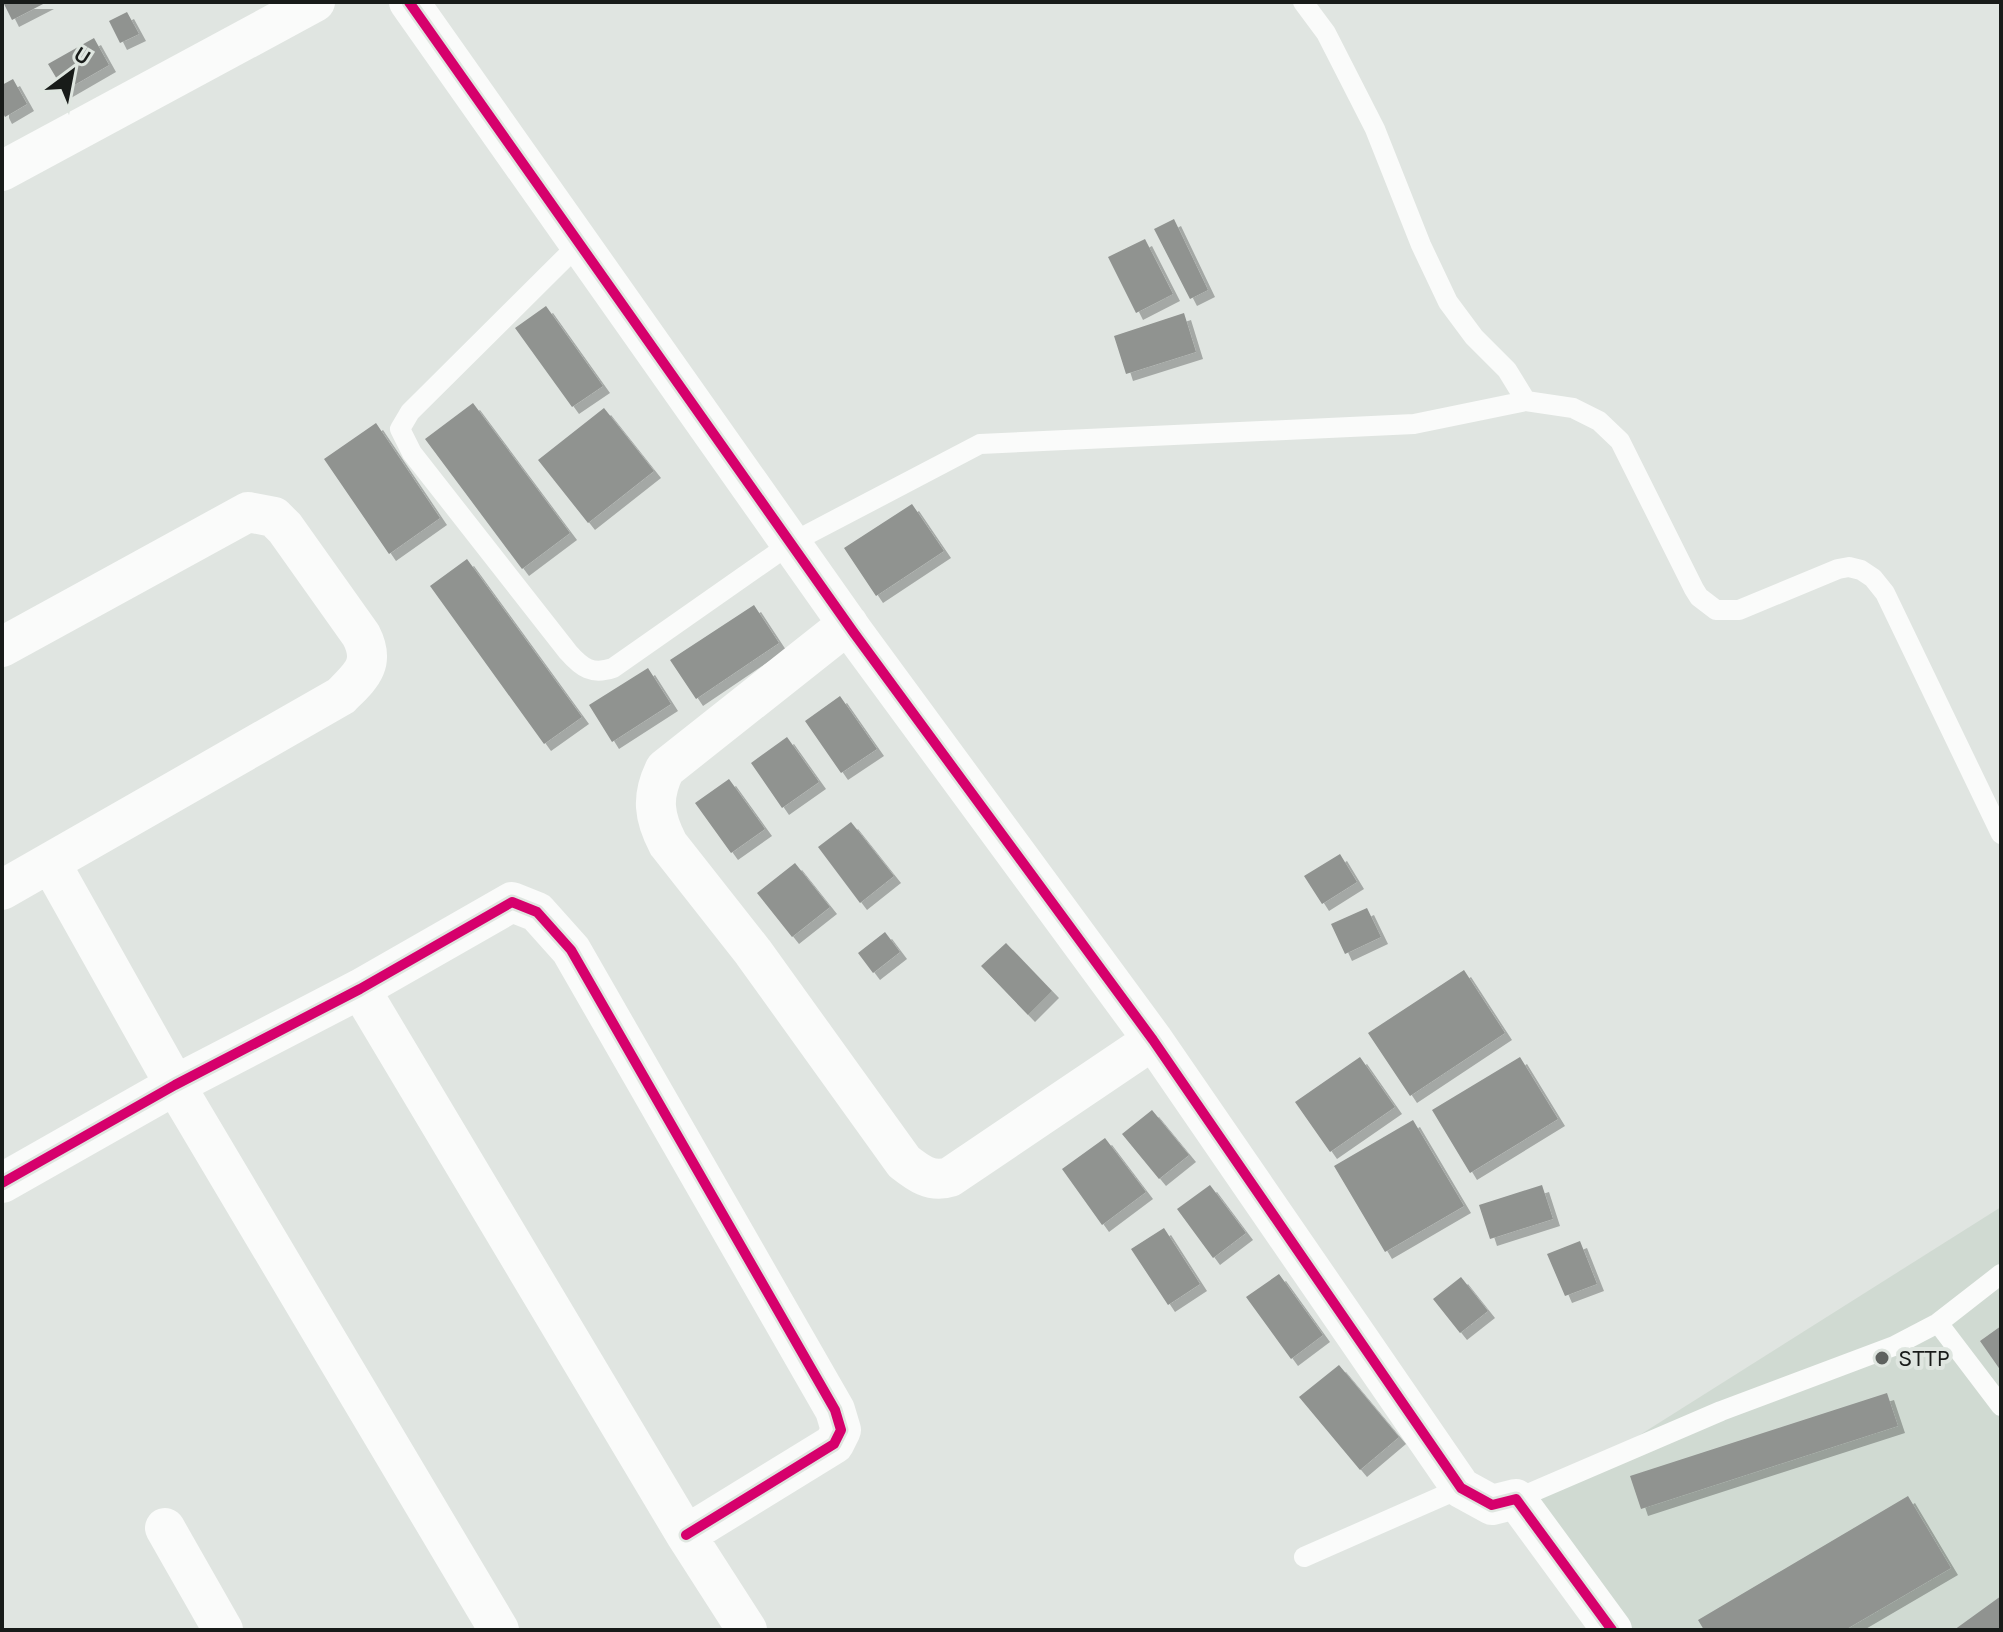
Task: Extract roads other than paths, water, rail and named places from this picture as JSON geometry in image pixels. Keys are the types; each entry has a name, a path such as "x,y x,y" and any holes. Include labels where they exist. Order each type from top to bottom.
{"street":[{"path":"2,171 315,2"},
{"path":"409,2 848,624 1153,1040 1461,1488 1492,1505 1516,1499 1612,1630"},
{"path":"2,647 248,512 274,517 285,528 367,647 366,667 341,696 2,890"},
{"path":"848,624 665,769 655,792 655,807 658,824 668,844 753,952 904,1162 924,1176 937,1180 950,1177 1153,1040"},
{"path":"51,864 175,1085 499,1630"},
{"path":"2,1183 175,1085 360,989 512,902 537,912 571,950 835,1410 841,1430 834,1444 686,1535"},
{"path":"360,989 686,1535 747,1630"},
{"path":"165,1528 223,1630"}],"lane":[{"path":"1303,2 1326,33 1375,129 1421,245 1448,302 1474,337 1507,370 1526,401"},
{"path":"580,243 410,412 400,429 412,453 568,652 585,669 604,671 629,659 793,542 980,444 1414,424 1526,401 1573,408 1599,421 1620,441 1694,589 1716,610 1739,610 1838,569 1861,570 1873,578 1885,593 2001,834"},
{"path":"1516,1499 1721,1411 1894,1346 1938,1323 2001,1274"},
{"path":"1938,1323 2001,1406"},
{"path":"1304,1557 1461,1488"}],"place":[{"name":"STTP","path":"1882,1358"}]}
